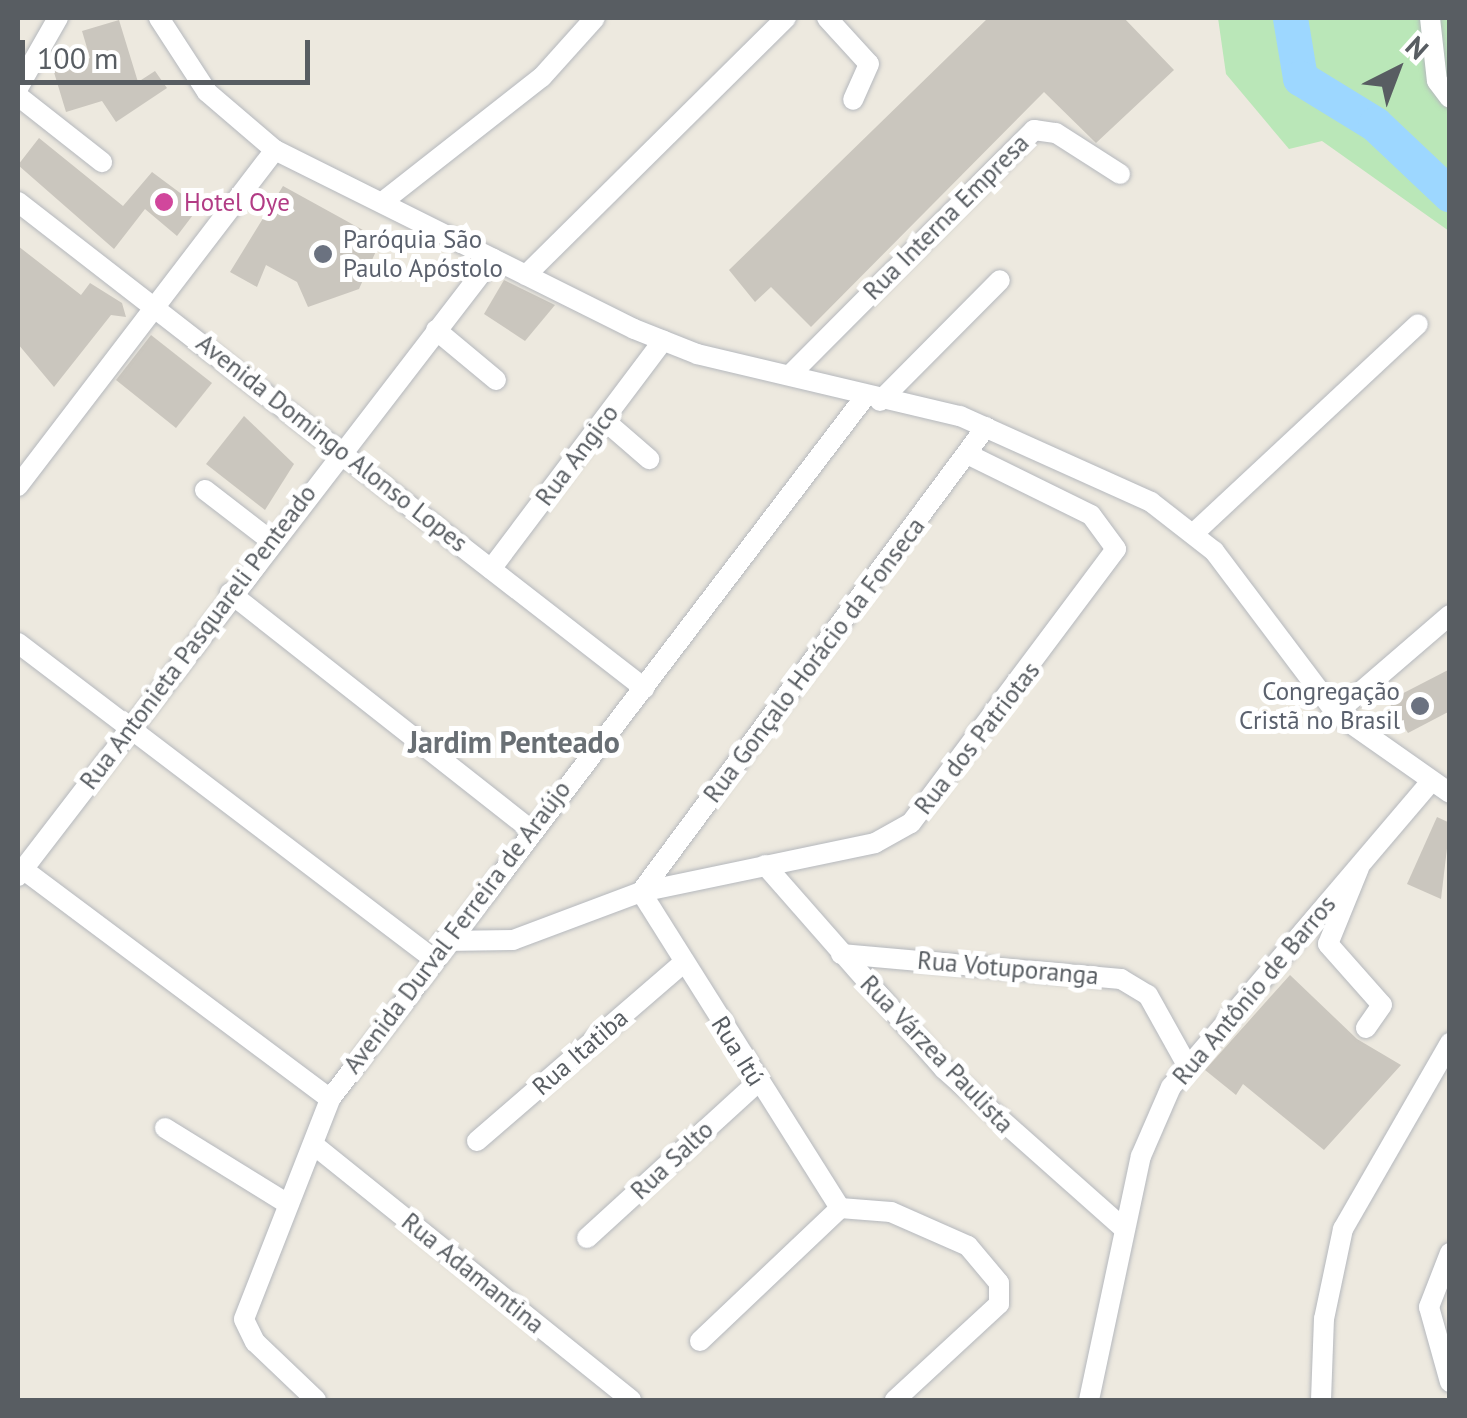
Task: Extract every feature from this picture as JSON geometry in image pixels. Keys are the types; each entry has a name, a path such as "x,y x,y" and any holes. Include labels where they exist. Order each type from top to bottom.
{"street":[{"path":"18,88 58,18"},
{"path":"158,18 207,92 276,150 385,200 526,275 663,341 986,427 1094,469 1194,533 1336,714 1440,788"},
{"path":"385,200 542,77 594,18"},
{"path":"526,275 786,18"},
{"path":"827,18 869,64 853,100"},
{"path":"1430,18 1437,82 1450,98"},
{"path":"18,96 102,162"},
{"name":"Rua Interna Empresa","path":"790,375 1034,130 1056,133 1120,174"},
{"path":"18,486 276,150"},
{"name":"Avenida Domingo Alonso Lopes","path":"18,202 158,305 644,688"},
{"name":"Rua Antonieta Pasquareli Penteado","path":"20,873 126,727 493,258"},
{"name":"Avenida Durval Ferreira de Araújo","path":"316,1400 247,1330 248,1295 330,1099 528,828 872,399 1000,280"},
{"path":"1194,533 1418,324"},
{"path":"436,330 496,380"},
{"name":"Rua Angico","path":"491,569 663,341"},
{"path":"604,420 649,459"},
{"name":"Rua Gonçalo Horácio da Fonseca","path":"641,892 986,427"},
{"name":"Rua dos Patriotas","path":"437,949 513,940 641,892 875,843 910,823 1111,564 1108,530 1091,515 967,454"},
{"path":"205,490 271,540"},
{"path":"230,593 528,828"},
{"path":"1336,714 1450,615"},
{"path":"18,644 126,727 437,949"},
{"name":"Rua Antônio de Barros","path":"1088,1400 1123,1228 1152,1125 1188,1067 1360,866 1440,788"},
{"name":"Rua Várzea Paulista","path":"765,864 944,1069 1123,1228"},
{"path":"1360,866 1328,944 1382,1005 1366,1028"},
{"path":"20,873 330,1099"},
{"name":"Rua Itú","path":"641,892 682,964 840,1208"},
{"name":"Rua Votuporanga","path":"841,954 1121,979 1148,995 1188,1067"},
{"name":"Rua Itatiba","path":"477,1141 682,964"},
{"path":"1321,1400 1338,1240 1450,1043"},
{"name":"Rua Salto","path":"587,1238 758,1082"},
{"path":"165,1128 288,1204"},
{"name":"Rua Adamantina","path":"314,1145 631,1400"},
{"path":"700,1341 840,1208 942,1230 999,1284 991,1316 895,1400"},
{"path":"1450,1253 1429,1306 1450,1382"},
{"path":"918,1400 920,1378"}],"green space":[{"path":"1218,18 1449,18 1449,231 1322,141 1289,149 1226,74"}],"building":[{"path":"988,18 1124,18 1174,70 1096,143 1044,92 811,327 771,287 755,302 729,270"},
{"path":"119,20 138,82 155,71 167,88 116,122 102,101 66,112 53,69 90,58 82,31"},
{"path":"39,138 123,206 152,172 199,207 177,236 145,209 114,249 18,165"},
{"name":"Paróquia São Paulo Apóstolo","path":"283,186 381,240 359,289 308,307 297,282 266,265 257,287 230,272"},
{"path":"18,246 81,295 90,283 122,303 126,317 111,315 54,387 18,344"},
{"path":"504,280 555,305 525,341 484,314"},
{"path":"151,335 212,383 176,428 116,380"},
{"path":"244,416 294,464 265,510 206,464"},
{"name":"Congregação Cristã no Brasil","path":"1450,669 1450,711 1408,733 1388,701"},
{"path":"1437,817 1450,823 1441,899 1407,884"},
{"path":"1290,975 1357,1039 1401,1065 1324,1150 1243,1084 1236,1095 1205,1070"}],"waterway":[{"path":"1290,18 1300,78 1375,124 1450,195"}],"place":[{"name":"Hotel Oye","path":"164,202"},
{"name":"Paróquia São Paulo Apóstolo","path":"323,254"},
{"name":"Congregação Cristã no Brasil","path":"1420,706"}],"district":[{"name":"Jardim Penteado","path":"514,742"}]}
